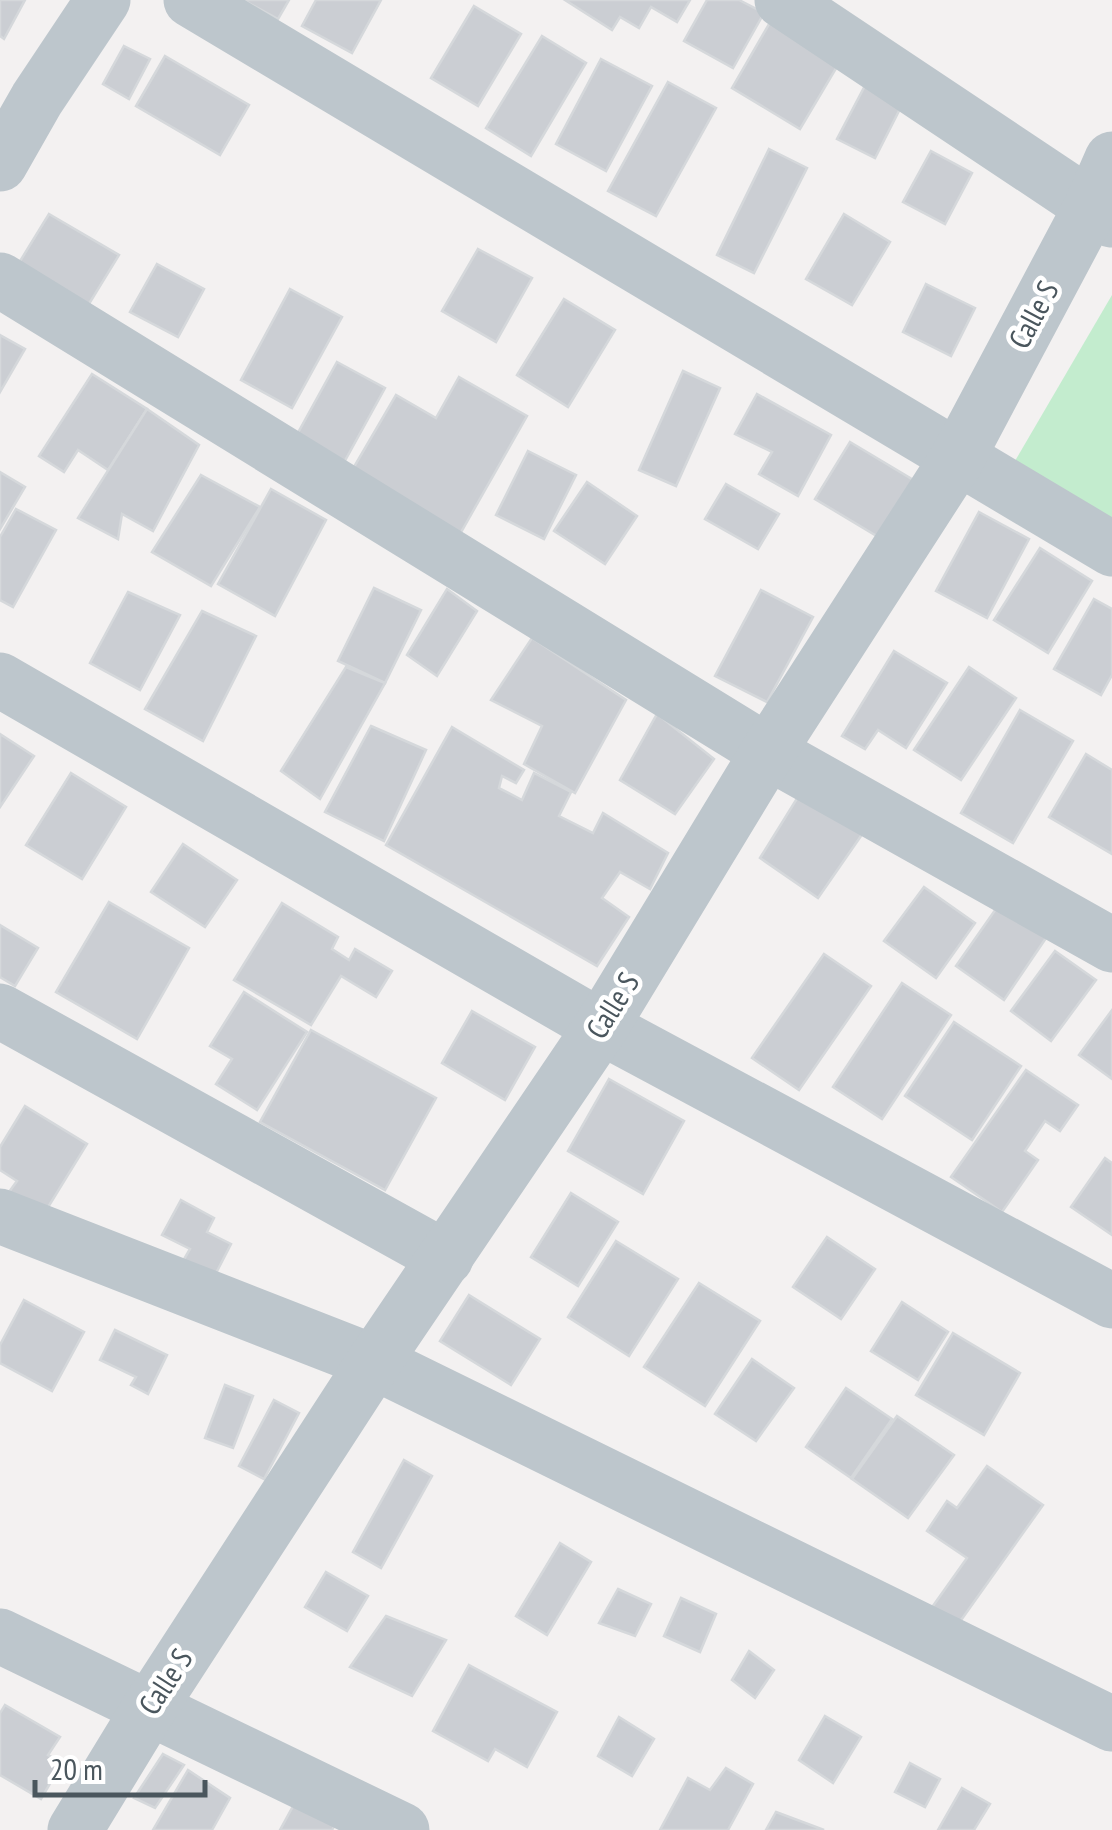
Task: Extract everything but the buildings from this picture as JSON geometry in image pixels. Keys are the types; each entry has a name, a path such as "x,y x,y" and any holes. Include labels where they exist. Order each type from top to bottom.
{"street":[{"path":"0,164 37,99 103,0"},
{"path":"190,0 1112,549"},
{"path":"782,0 1105,195"},
{"name":"Calle S","path":"75,1830 150,1707 374,1362 601,1026 768,752 957,459 1105,195"},
{"path":"0,280 768,752 1112,946"},
{"path":"0,680 601,1026 1112,1301"},
{"path":"0,1011 446,1258"},
{"path":"0,1216 374,1362 1112,1724"},
{"path":"0,1636 402,1830"}],"green space":[{"path":"1112,295 1112,525 1012,466"}]}
